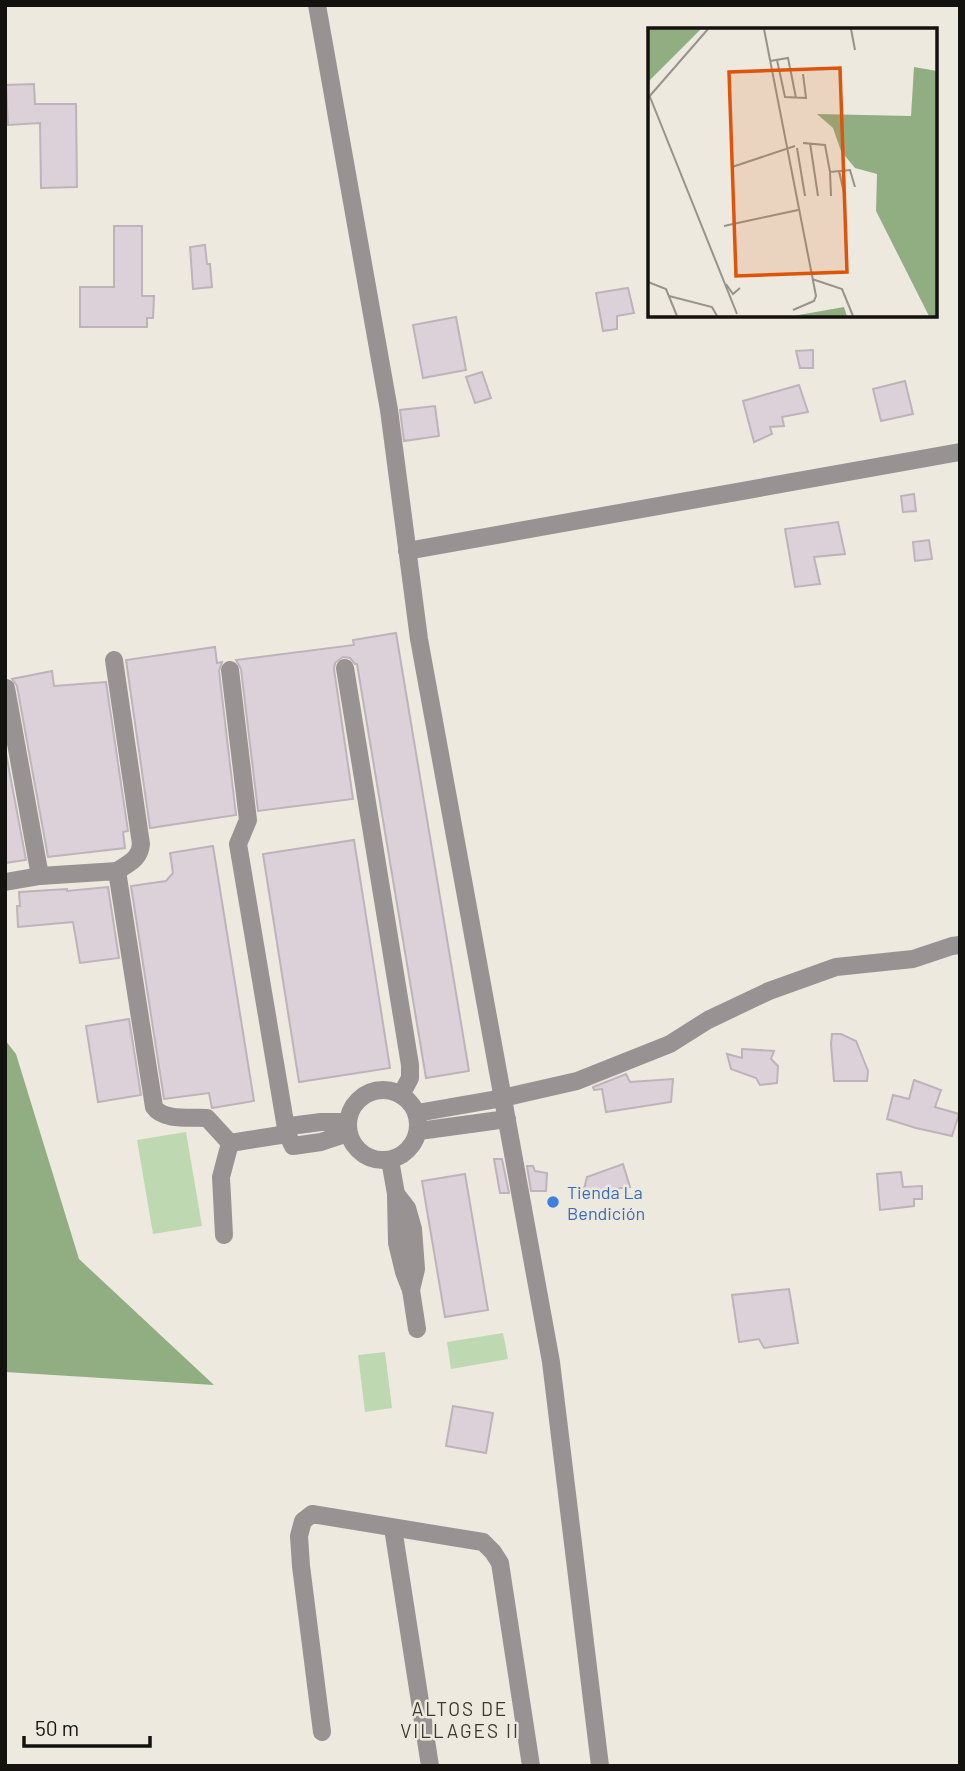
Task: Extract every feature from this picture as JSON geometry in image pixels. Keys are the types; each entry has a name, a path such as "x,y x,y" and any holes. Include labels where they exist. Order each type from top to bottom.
{"street":[{"path":"317,5 389,410 419,639 551,1362 600,1766"},
{"path":"407,551 960,452"},
{"path":"5,882 40,876 117,871 140,854 141,844 114,660"},
{"path":"345,668 410,1065 410,1079 401,1095"},
{"path":"230,670 248,820 238,844 288,1134"},
{"path":"6,688 40,876"},
{"path":"117,871 154,1107 164,1116 207,1118 230,1143"},
{"path":"416,1113 503,1098 578,1081 670,1044 708,1020 769,991 836,967 913,958 960,945"},
{"path":"378,1090 401,1095 416,1113 419,1131 411,1147 403,1155 390,1160 370,1159 352,1144 347,1128 350,1111 366,1094 378,1090"},
{"path":"419,1131 507,1119"},
{"path":"288,1134 290,1126 321,1122 347,1128"},
{"path":"230,1143 288,1134"},
{"path":"224,1235 221,1177 230,1143"},
{"path":"390,1160 396,1194 407,1208 413,1229 416,1269 411,1290 417,1329"},
{"path":"322,1732 299,1536 303,1521 312,1514 483,1542 493,1552 500,1563 531,1766"},
{"path":"393,1528 430,1766"}],"green space":[{"path":"5,1040 16,1054 79,1259 214,1385 5,1372"},
{"path":"186,1132 202,1226 153,1234 137,1140"},
{"path":"503,1333 508,1359 451,1369 447,1342"},
{"path":"385,1352 392,1408 365,1412 358,1355"}],"building":[{"path":"34,84 35,104 76,104 77,187 41,188 40,123 8,125 6,85"},
{"path":"114,226 142,226 142,296 154,296 153,318 147,318 147,327 80,327 80,287 114,287"},
{"path":"205,245 212,287 193,289 190,247"},
{"path":"628,288 634,313 617,316 617,329 603,331 596,293"},
{"path":"456,317 466,370 423,378 413,325"},
{"path":"813,350 813,368 800,368 796,351"},
{"path":"482,372 491,398 475,403 466,377"},
{"path":"905,381 913,414 881,421 873,389"},
{"path":"799,385 808,412 782,417 784,426 770,427 772,434 754,442 743,401"},
{"path":"435,406 439,436 404,441 400,410"},
{"path":"914,494 916,511 903,512 901,496"},
{"path":"838,522 845,554 814,557 820,584 795,587 785,529"},
{"path":"929,540 932,559 915,561 913,542"},
{"path":"396,633 469,1071 426,1078 357,664 350,658 343,657 335,663 334,669 353,799 258,811 241,669 236,660 354,645 353,640"},
{"path":"215,647 217,663 222,662 219,671 236,815 150,828 126,660"},
{"path":"52,671 54,686 106,682 128,831 123,832 125,848 48,857 17,686 12,679"},
{"path":"5,748 26,860 5,863"},
{"path":"354,840 390,1068 299,1082 263,854"},
{"path":"213,846 254,1101 212,1108 209,1093 164,1099 131,886 166,881 173,873 170,853"},
{"path":"108,887 119,958 80,963 73,922 18,927 19,892"},
{"path":"129,1019 141,1095 98,1102 86,1026"},
{"path":"832,1034 841,1034 856,1041 868,1071 867,1081 834,1081"},
{"path":"742,1049 774,1051 771,1059 778,1066 777,1083 760,1085 756,1078 731,1069 727,1054 742,1058"},
{"path":"626,1074 630,1082 673,1079 671,1102 606,1112 602,1089 594,1090 593,1087"},
{"path":"914,1080 941,1090 935,1107 959,1114 952,1136 887,1119 893,1095 909,1099"},
{"path":"494,1159 502,1159 509,1193 500,1193"},
{"path":"623,1164 630,1187 583,1193 587,1177"},
{"path":"527,1166 547,1173 546,1191 531,1191"},
{"path":"901,1172 903,1187 922,1186 922,1199 914,1199 914,1206 880,1210 877,1174"},
{"path":"465,1174 488,1310 445,1317 422,1181"},
{"path":"789,1289 798,1343 764,1348 759,1339 739,1342 732,1295"},
{"path":"453,1406 493,1413 486,1453 446,1446"}],"place":[{"name":"Tienda La Bendición","path":"553,1202"}],"district":[{"name":"ALTOS DE VILLAGES II","path":"460,1719"}]}
